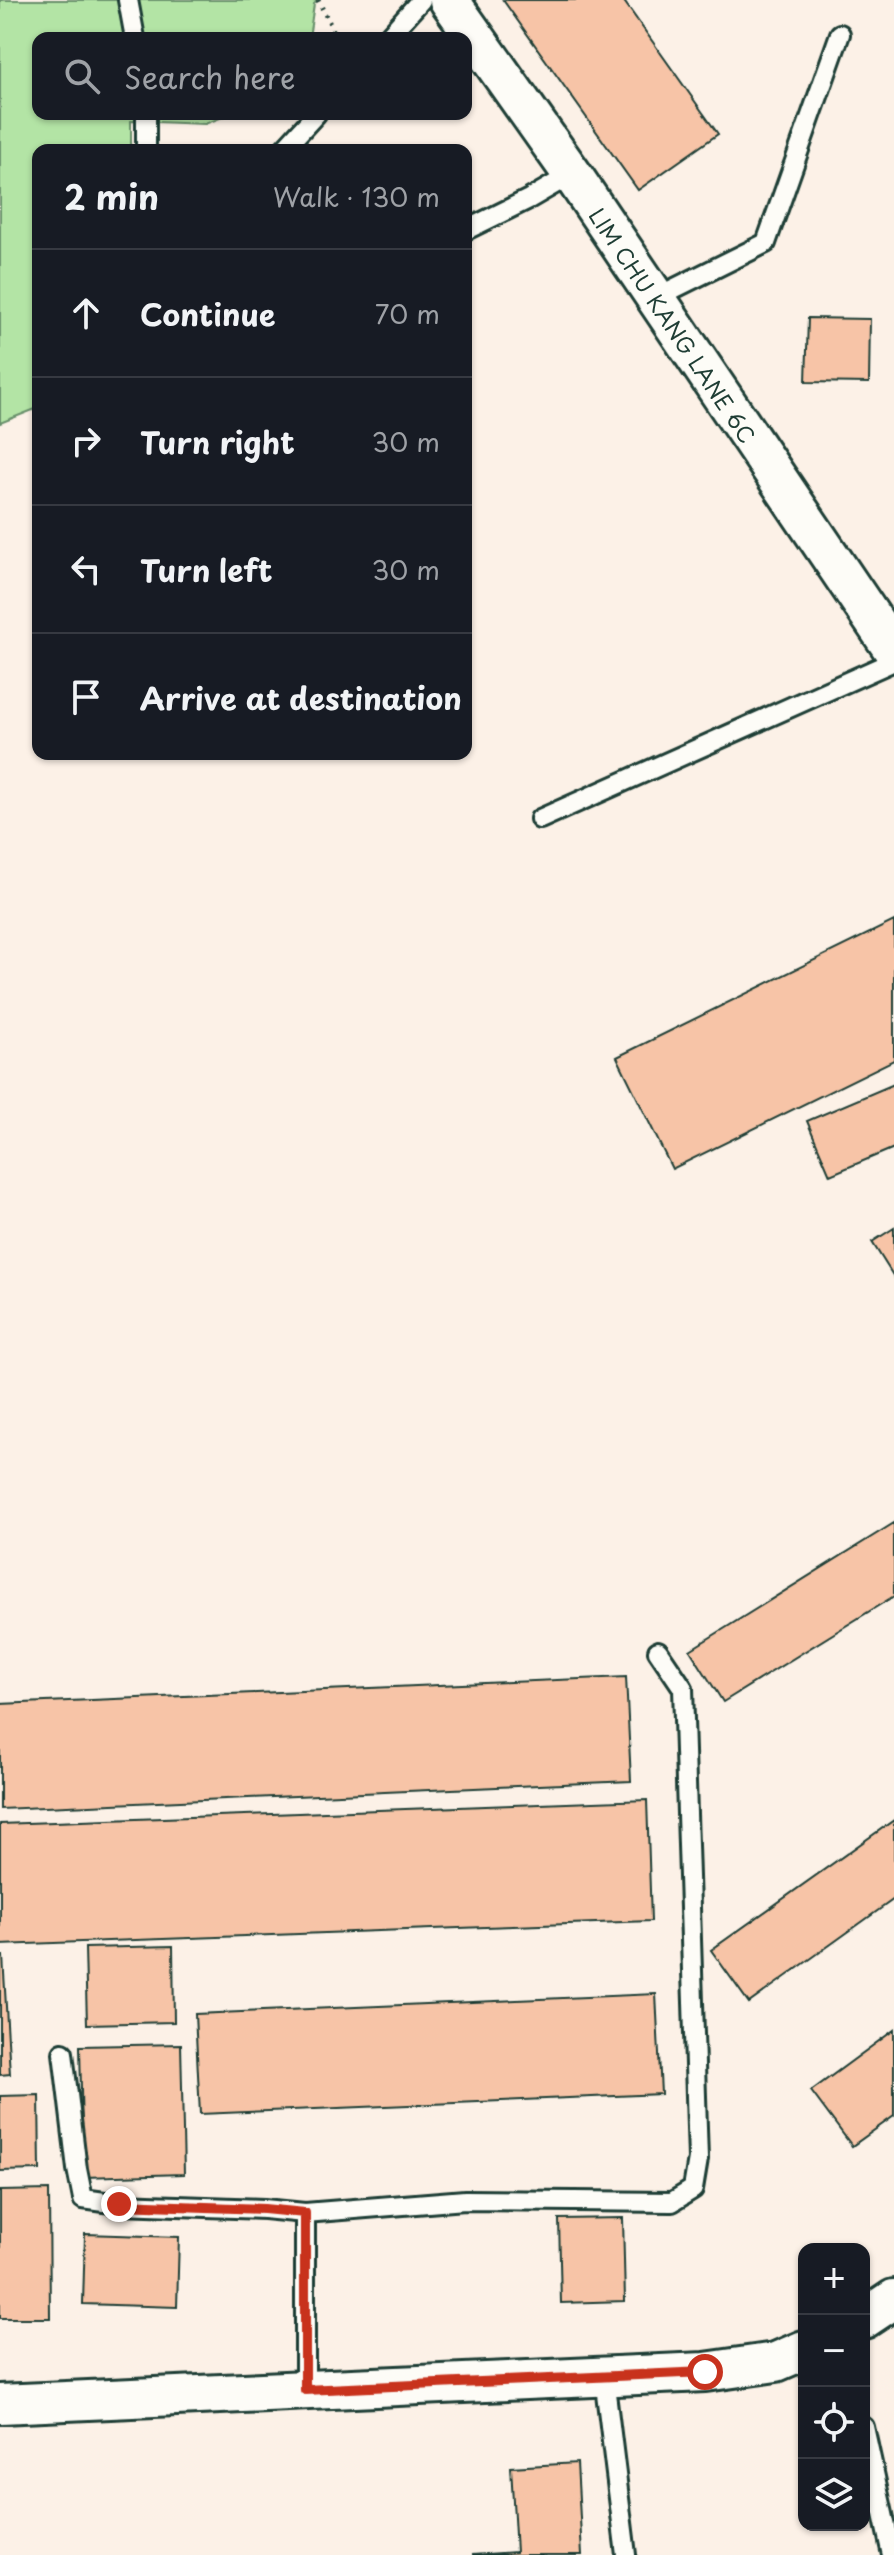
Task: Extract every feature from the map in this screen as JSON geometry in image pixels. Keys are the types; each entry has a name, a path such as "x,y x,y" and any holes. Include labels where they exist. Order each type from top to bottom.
{"street":[{"name":"LIM CHU KANG LANE 6C","path":"449,0 472,32"},
{"name":"LIM CHU KANG LANE 6C","path":"472,33 572,174 894,651"},
{"path":"870,2315 894,2299"},
{"path":"0,2404 705,2372 776,2362 798,2353"}],"lane":[{"path":"128,0 134,32"},
{"path":"392,32 421,0"},
{"path":"655,298 766,243 840,34"},
{"path":"146,120 146,144"},
{"path":"288,144 310,120"},
{"path":"472,227 572,174"},
{"path":"540,819 894,661"},
{"path":"63,2053 83,2199 119,2204 305,2213 465,2200 672,2202 693,2189 698,2159 683,1688 658,1651"},
{"path":"305,2213 305,2390"},
{"path":"604,2377 626,2555"},
{"path":"870,2454 892,2555"}],"path":[{"path":"318,0 334,32"}],"green space":[{"path":"0,0 318,0 314,4 310,32 32,32 32,120 215,120 205,124 131,121 131,144 32,144 32,410 0,423"}],"building":[{"path":"503,0 623,0 718,134 638,190"},
{"path":"808,318 870,319 869,383 806,382"},
{"path":"894,921 894,1060 672,1169 617,1057"},
{"path":"894,1084 894,1148 830,1175 807,1121"},
{"path":"894,1228 894,1277 872,1242"},
{"path":"894,1523 894,1596 723,1702 690,1650"},
{"path":"626,1677 631,1781 0,1809 0,1704"},
{"path":"647,1800 651,1921 0,1945 0,1824"},
{"path":"894,1820 894,1899 749,2003 711,1950"},
{"path":"173,1946 174,2022 87,2024 85,1948"},
{"path":"0,1956 3,1956 10,2074 0,2075"},
{"path":"656,1994 661,2094 200,2114 195,2014"},
{"path":"894,2030 894,2116 852,2146 811,2091"},
{"path":"181,2044 184,2174 83,2177 80,2046"},
{"path":"39,2095 40,2170 0,2171 0,2096"},
{"path":"49,2190 50,2318 0,2318 0,2191"},
{"path":"623,2218 625,2301 561,2303 559,2219"},
{"path":"85,2234 179,2237 177,2307 83,2304"},
{"path":"577,2463 582,2555 472,2555 516,2552 511,2467"}],"route":[{"path":"119,2204 305,2213 305,2390 705,2372"}]}
